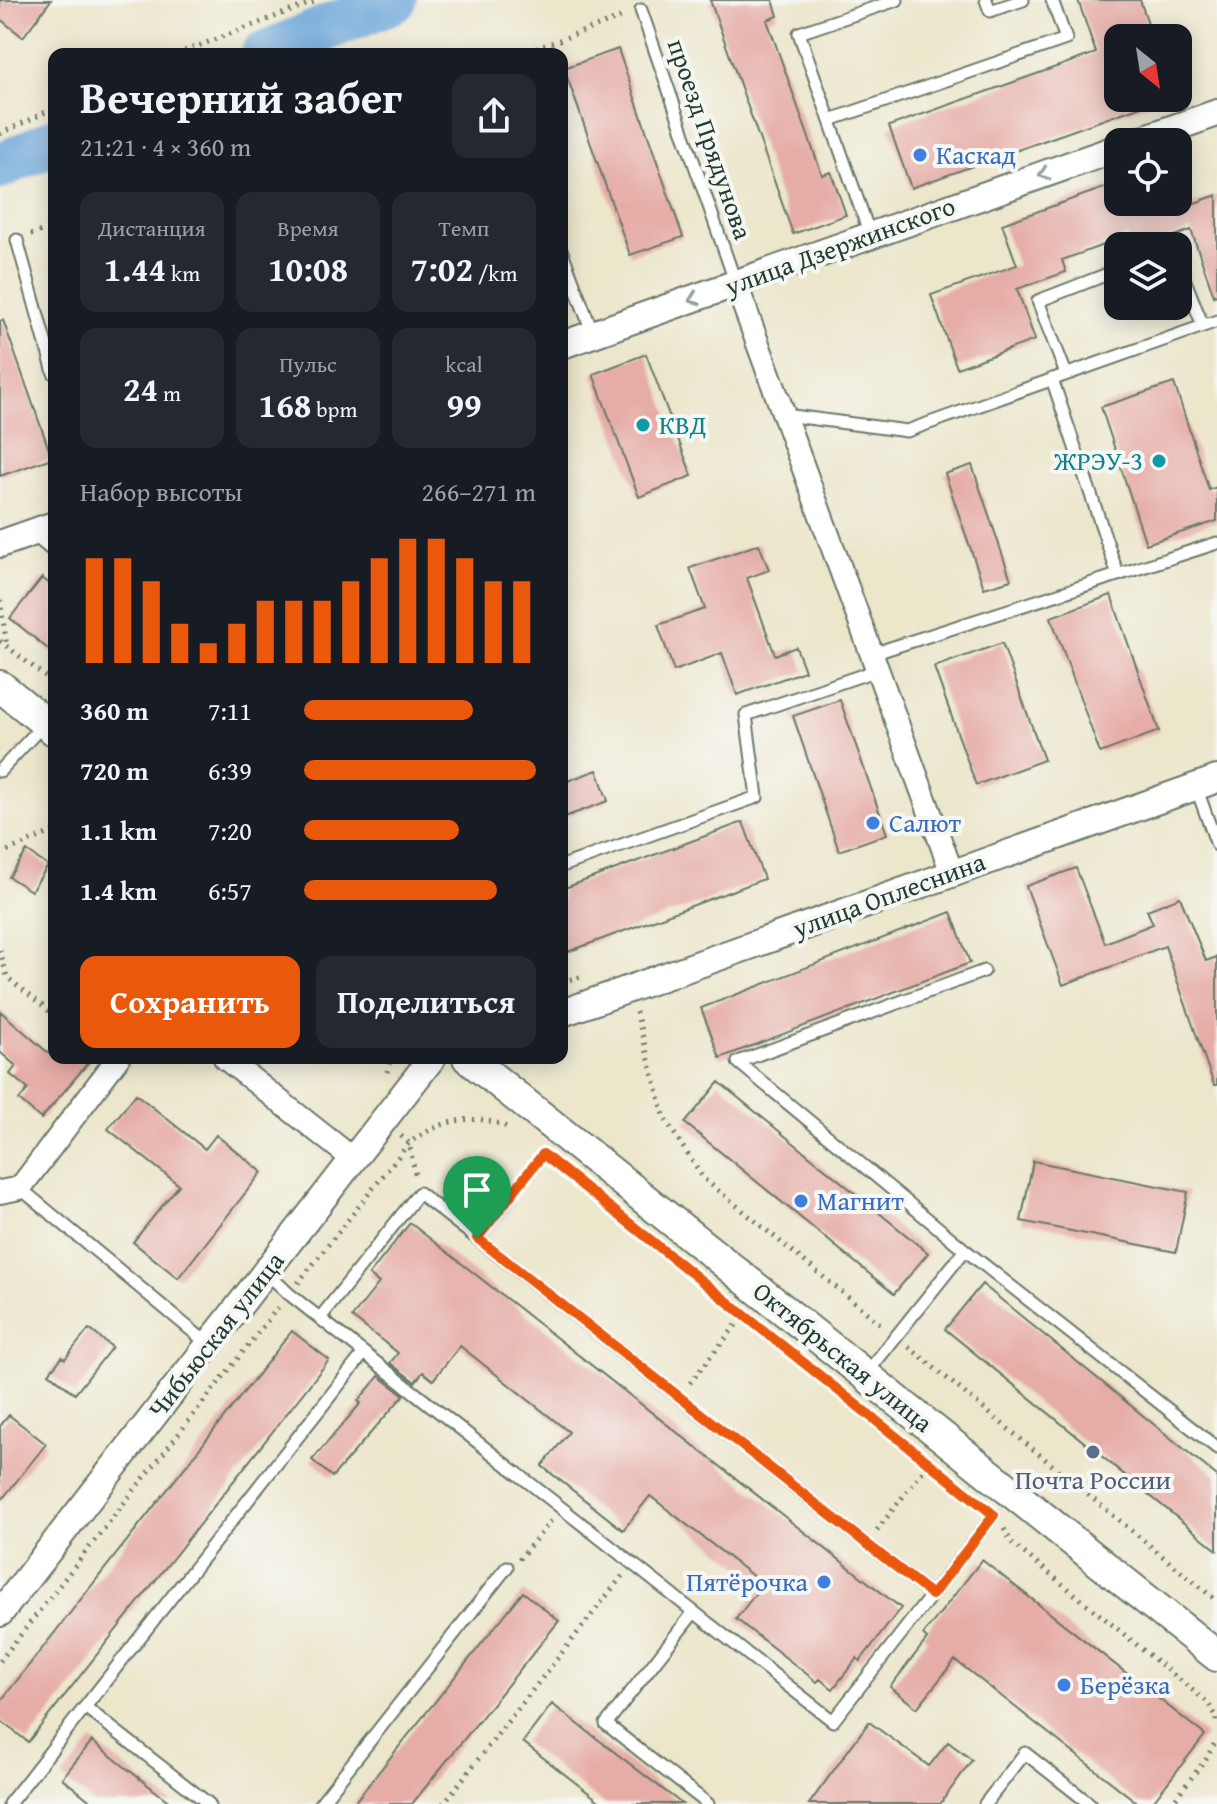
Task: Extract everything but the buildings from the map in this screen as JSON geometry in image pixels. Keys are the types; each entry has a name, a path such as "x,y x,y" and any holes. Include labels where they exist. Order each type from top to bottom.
{"main road":[{"path":"0,686 48,725"},
{"name":"Октябрьская улица","path":"476,1064 1217,1656"}],"street":[{"path":"1174,128 1217,113"},
{"name":"улица Дзержинского","path":"568,343 1104,153"},
{"path":"736,284 952,873"},
{"path":"0,544 42,529"},
{"name":"улица Оплеснина","path":"568,1011 1206,783"},
{"path":"10,1190 113,1064"},
{"path":"233,1064 353,1159"},
{"name":"Чибьюская улица","path":"0,1613 427,1064"}],"lane":[{"path":"870,235 799,33 874,4 897,0"},
{"path":"986,0 990,11 1023,0"},
{"path":"830,120 1066,39 1052,0"},
{"name":"проезд Прядунова","path":"641,10 736,284"},
{"path":"17,240 48,351"},
{"path":"568,268 593,334"},
{"path":"1066,374 1038,301 1104,275"},
{"path":"1192,298 1203,326"},
{"path":"784,415 907,431 1217,321"},
{"path":"1052,379 1118,575"},
{"path":"568,864 757,797 746,715 874,662 1217,543"},
{"path":"0,771 48,727"},
{"path":"1206,783 1217,845"},
{"path":"984,971 738,1062 965,1250 1217,1448"},
{"path":"10,1190 209,1345"},
{"path":"320,1318 419,1193 932,1595"},
{"path":"865,1375 965,1250"},
{"path":"265,1272 833,1721 994,1515"},
{"path":"9,1804 364,1353"},
{"path":"320,1804 507,1567"},
{"path":"694,1612 606,1724 708,1804"},
{"path":"85,1707 209,1804"},
{"path":"985,1804 1025,1753 1090,1804"}],"path":[{"path":"193,48 319,0"},
{"path":"537,48 641,10"},
{"path":"0,134 48,111"},
{"path":"0,600 7,647"},
{"path":"0,641 48,678"},
{"path":"0,854 48,834"},
{"path":"0,950 7,977 48,1010"},
{"path":"0,1661 409,1143 437,1125 461,1119 482,1119 506,1126 518,1136"},
{"path":"409,1143 419,1193"},
{"path":"530,1145 550,1160"},
{"path":"477,1238 543,1154"},
{"path":"679,1397 744,1315 756,1324"},
{"path":"917,1453 940,1472"},
{"path":"866,1543 929,1463"},
{"path":"507,1567 523,1557 561,1507"},
{"path":"994,1515 1012,1543 1207,1702 1217,1717 1217,1726"},
{"path":"443,1804 632,1563"},
{"path":"1171,1804 1206,1759 1217,1739"}],"waterway":[{"path":"278,48 394,0"},
{"path":"0,166 48,144"}],"place":[{"name":"Каскад","path":"920,155"},
{"name":"КВД","path":"643,425"},
{"name":"ЖРЭУ-3","path":"1159,461"},
{"name":"Салют","path":"873,823"},
{"name":"Магнит","path":"801,1201"},
{"name":"Почта России","path":"1093,1452"},
{"name":"Пятёрочка","path":"824,1582"},
{"name":"Берёзка","path":"1064,1685"}],"route":[{"path":"543,1154 994,1515 932,1595 477,1238 543,1154"}]}
